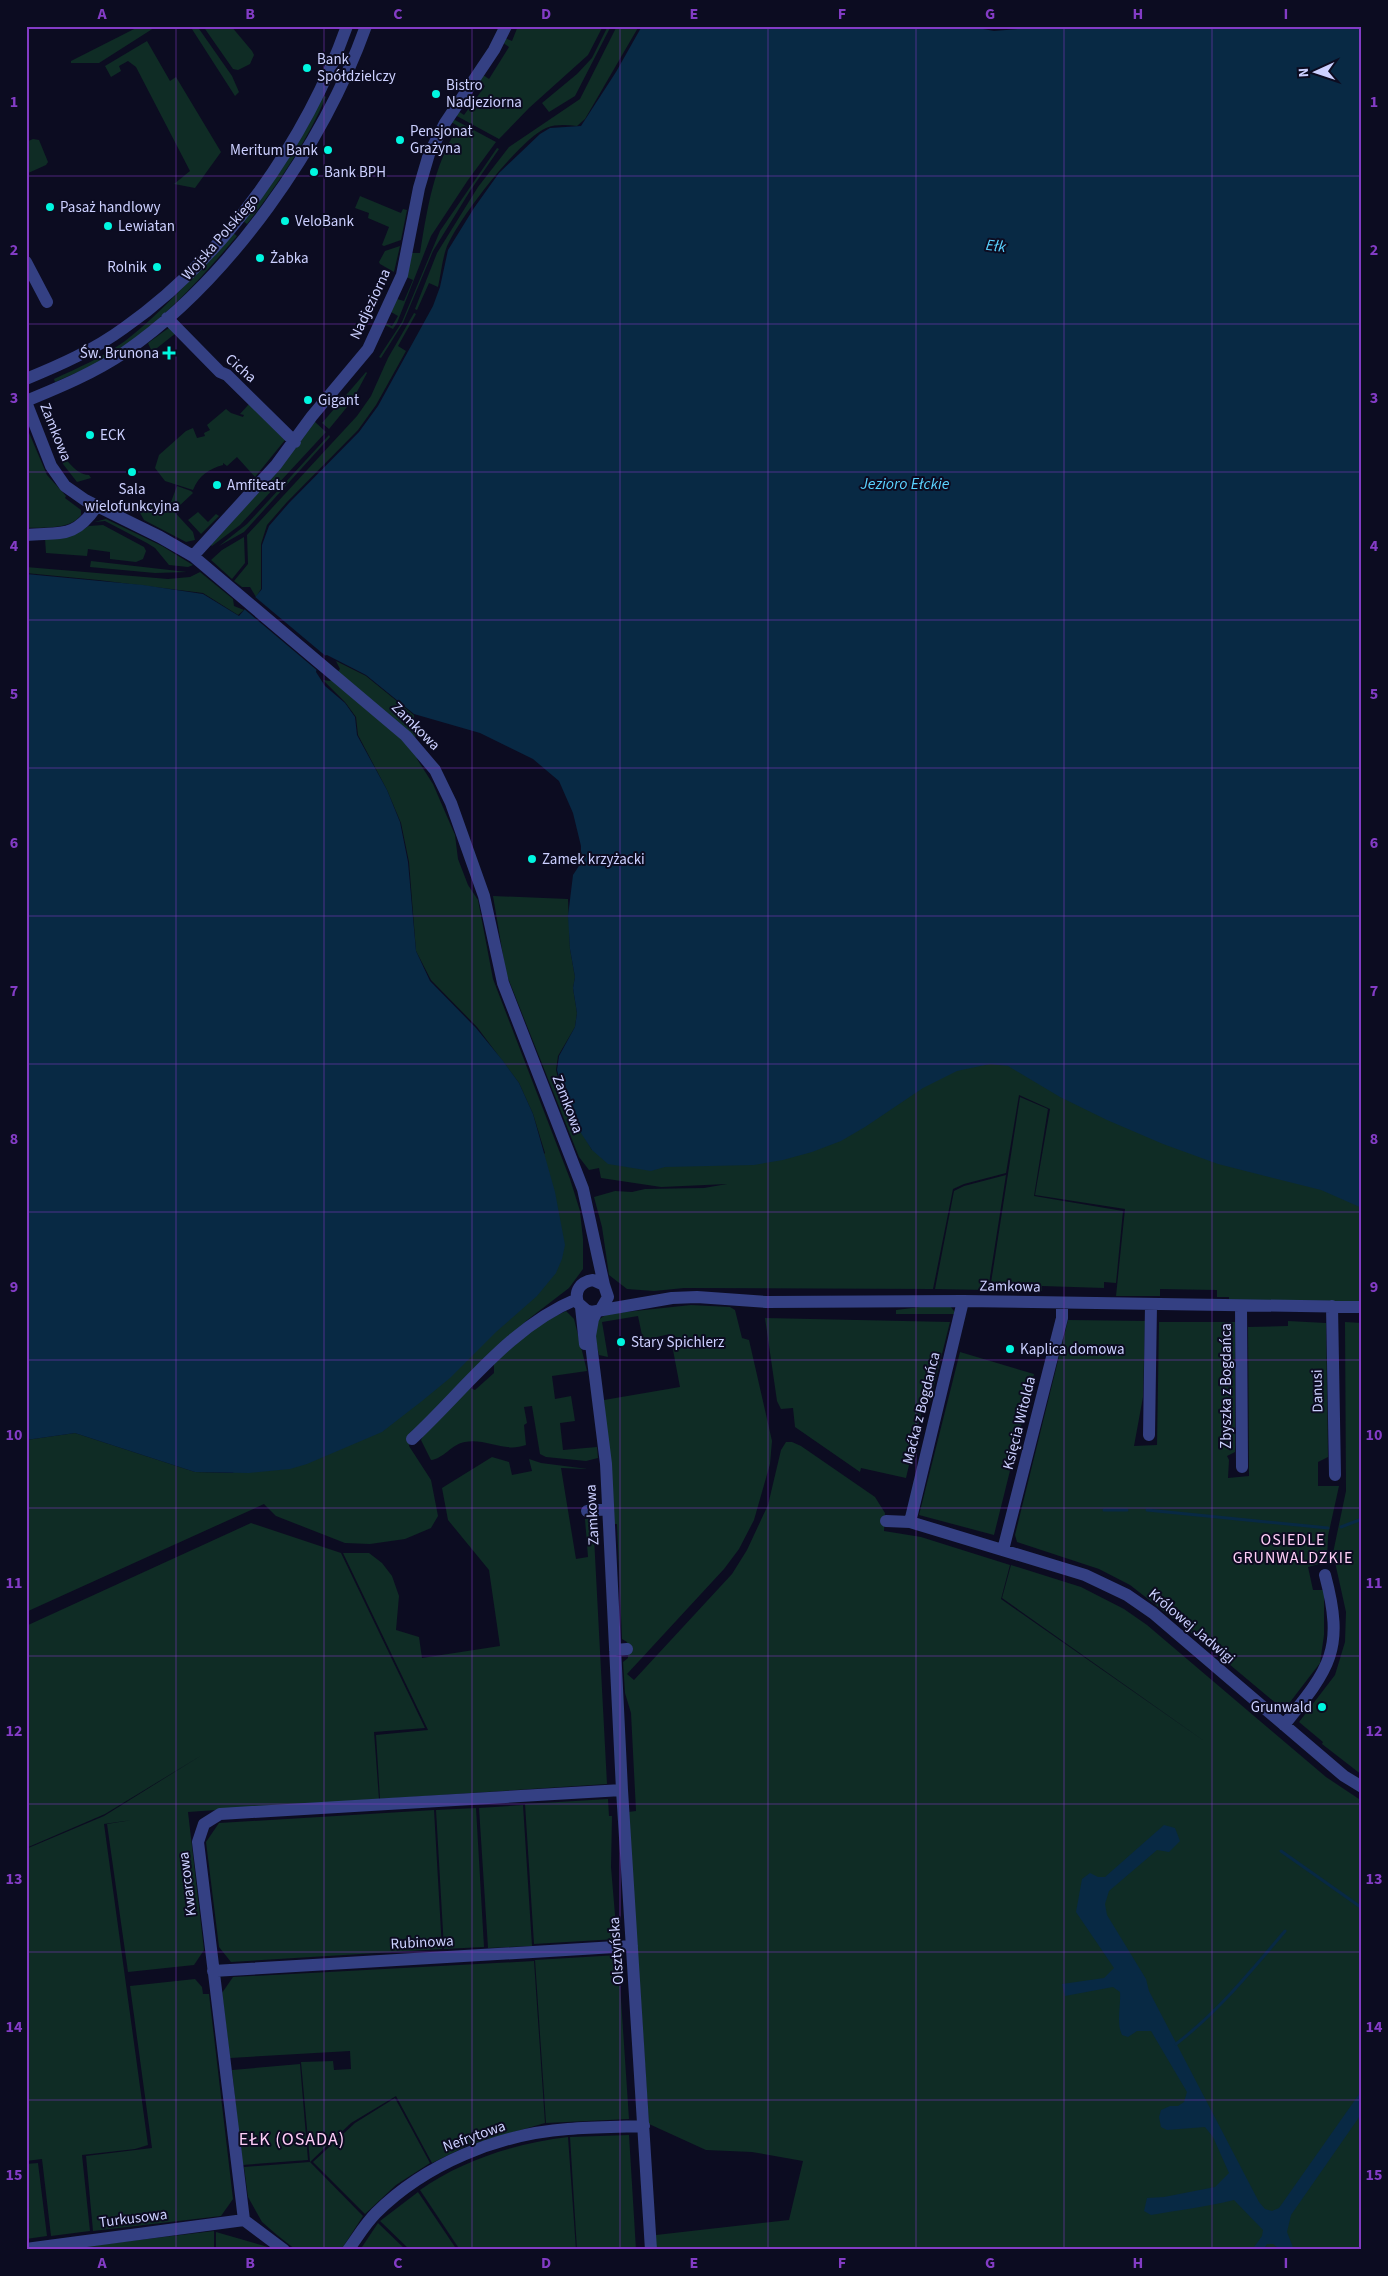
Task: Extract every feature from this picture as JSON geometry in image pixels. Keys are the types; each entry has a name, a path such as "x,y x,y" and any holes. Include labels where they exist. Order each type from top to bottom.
{"street":[{"name":"Wojska Polskiego","path":"26,379 73,358 124,329 170,291 218,242 265,182 289,145 320,89 347,26"},
{"name":"Wojska Polskiego","path":"26,401 76,380 112,360 167,318 224,261 276,194 306,150 330,107 353,59 366,26"},
{"name":"Nadjeziorna","path":"193,556 276,465 368,349 402,275 419,188 429,154 451,113 494,50 506,26"},
{"path":"26,262 47,302"},
{"name":"Cicha","path":"167,318 220,372 227,375 295,442"},
{"name":"Zamkowa","path":"26,401 54,472 71,491 193,556 336,675 418,748 429,761 442,783 468,848 484,896 503,983 583,1189 606,1289 625,1298 658,1300"},
{"path":"26,535 75,530 84,524 97,506"},
{"name":"Zamkowa","path":"585,1282 590,1264 590,1218"},
{"path":"593,1280 606,1289 607,1301 599,1310 586,1310 579,1303 577,1291 585,1282 593,1280"},
{"name":"Zamkowa","path":"621,1649 608,1510 604,1438 590,1336 593,1319 599,1310 658,1300 697,1297 766,1302 963,1302 1362,1307"},
{"name":"Maćka z Bogdańca","path":"910,1522 963,1302"},
{"path":"412,1439 524,1330 557,1307 579,1303"},
{"name":"Zamkowa","path":"579,1303 583,1337 596,1379"},
{"name":"Księcia Witolda","path":"1003,1550 1062,1318 1062,1303"},
{"path":"1149,1435 1152,1305"},
{"name":"Zbyszka z Bogdańca","path":"1241,1306 1242,1467"},
{"name":"Danusi","path":"1332,1306 1335,1476"},
{"path":"587,1511 608,1510"},
{"name":"Królowej Jadwigi","path":"886,1521 910,1522 1085,1575 1141,1604 1344,1776 1362,1787"},
{"path":"1284,1724 1319,1681 1332,1651 1334,1616 1325,1576"},
{"name":"Olsztyńska","path":"621,1649 622,1790 651,2250"},
{"name":"Kwarcowa","path":"244,2220 198,1842 204,1824 220,1814 622,1790"},
{"name":"Rubinowa","path":"214,1970 632,1946"},
{"name":"Nefrytowa","path":"348,2250 375,2213 427,2174 455,2158 486,2146 531,2134 566,2129 644,2126"},
{"path":"244,2220 284,2250"},
{"name":"Turkusowa","path":"26,2249 244,2220"}],"green space":[{"path":"140,26 157,26 99,63 71,63 71,61"},
{"path":"190,26 197,26 232,76 239,92 235,96"},
{"path":"203,26 231,26 254,55 250,64 238,70 233,69"},
{"path":"518,26 603,26 588,55 529,108 499,139 455,115 458,111 464,115 485,86 478,81 483,75 489,79 509,47 502,42 505,38 512,41"},
{"path":"608,26 611,26 575,96 549,112 542,103 577,74 592,58"},
{"path":"617,26 639,26 585,119 577,126 558,125 546,128 534,135 505,164 475,201 452,236 446,249 438,287 429,283 417,310 415,309 437,253 478,187 509,147 580,99"},
{"path":"147,41 170,81 176,77 221,152 195,188 174,184 190,171 136,67 128,61 119,66 121,71 111,77 105,66"},
{"path":"324,96 326,97 318,114 300,147 270,194 247,224 243,221"},
{"path":"453,119 496,142 431,236 393,329 385,325 385,323 392,326 398,316 391,312 397,299 404,301 413,280 406,277 412,253 420,253 429,203 437,173 458,126 451,122"},
{"path":"33,139 39,140 48,162 46,165 26,174 26,142"},
{"path":"497,148 499,149 470,191 433,251 403,323 381,358 379,357 402,322 440,231"},
{"path":"360,196 401,213 403,209 407,210 401,240 382,245 389,227 368,218 369,213 355,208"},
{"path":"233,233 237,236 191,288 157,320 120,349 101,361 55,382 54,379 90,362 125,341 154,317"},
{"path":"400,246 394,272 380,264 379,262 385,251"},
{"path":"414,313 416,314 398,346 406,351 376,405 358,430 267,525 261,544 261,589 256,597 250,587 242,587 234,581 248,564 247,535 357,416 371,396 388,358"},
{"path":"170,327 176,333 152,352 148,343"},
{"path":"366,372 352,401 329,429 322,423"},
{"path":"249,404 285,440 255,477 237,457 227,466 223,463 223,465 205,473 198,480 193,490 165,481 155,468 159,455 186,431 193,428 197,438 205,436 204,433 210,430 207,425 226,409 243,417 244,415 240,414"},
{"path":"314,421 326,432 240,525 212,546 209,544"},
{"path":"27,428 47,475 66,496 65,498 81,510 81,515 70,523 56,527 26,528"},
{"path":"329,435 330,437 244,532 219,546 247,524"},
{"path":"55,443 78,472 89,475 91,478 77,482 63,464"},
{"path":"177,486 193,493 177,508 171,502"},
{"path":"148,505 169,506 193,532 195,540 186,542 144,520 138,509"},
{"path":"198,512 208,522 216,514 219,516 201,534 188,520"},
{"path":"106,519 162,546 193,565 188,567 169,565 155,548 147,543 105,521 94,522"},
{"path":"103,525 144,547 146,551 143,559 136,562 110,559 110,552 88,549 87,556 46,553 45,538 73,535 89,526"},
{"path":"244,537 245,563 232,579 211,560 222,550"},
{"path":"91,561 187,572 155,573 90,567"},
{"path":"26,567 168,579 190,577 200,572 233,599 234,606 244,610 238,615 203,593 26,573"},
{"path":"336,661 366,676 414,715 417,759 433,784 455,835 458,859 468,885 478,900 493,979 570,1179 580,1211 583,1239 583,1269 569,1288 526,1321 410,1435 409,1446 431,1480 438,1516 431,1528 405,1539 370,1544 345,1543 276,1516 264,1504 26,1612 26,1440 75,1433 195,1472 233,1473 244,1457 545,1153 533,1114 519,1083 477,1027 431,980 416,951 409,862 401,823 387,790 358,735 356,717 345,702 323,680 330,681 340,669"},
{"path":"493,896 568,899 570,949 575,977 573,988 577,1013 575,1027 558,1056 556,1070 560,1086 573,1118 592,1150 955,1046 1362,1138 1362,1302 1229,1300 1229,1297 1217,1297 1217,1290 1160,1289 1160,1296 1116,1296 1125,1209 1035,1195 1050,1109 1019,1095 1006,1173 964,1184 953,1189 933,1289 684,1288 654,1291 627,1289 609,1275 602,1227 594,1197 615,1191 632,1192 645,1189 704,1188 727,1184 661,1187 601,1178 599,1168 589,1170 579,1157 506,973"},
{"path":"1020,1097 1048,1109 1034,1196 1123,1211 1116,1283 1104,1282 1104,1288 1042,1286 1042,1291 1001,1291 997,1287 990,1289"},
{"path":"1006,1175 988,1290 935,1289 954,1191 964,1186"},
{"path":"691,1305 730,1307 735,1310 742,1338 749,1340 772,1441 770,1464 754,1520 739,1549 724,1569 627,1674 634,1680 732,1574 747,1550 768,1505 781,1450 786,1442 792,1442 801,1446 875,1497 885,1513 884,1531 921,1537 1010,1565 1001,1599 1207,1743 1002,1598 1011,1565 1081,1587 1124,1609 1147,1625 1326,1777 1362,1801 1362,2250 656,2250 656,2235 789,2220 803,2161 752,2152 706,2150 649,2124 628,1812 636,1811 631,1713 625,1693 623,1662 628,1658 627,1642 622,1639 617,1524 614,1524 604,1400 680,1387 670,1334 643,1340 638,1316 602,1322 608,1357 599,1355 595,1337 598,1320 607,1314"},
{"path":"928,1306 951,1307 956,1314 896,1314 896,1310"},
{"path":"566,1311 574,1319 587,1371 552,1376 555,1399 571,1396 575,1421 560,1423 563,1450 597,1447 598,1458 586,1461 546,1457 540,1454 532,1406 524,1407 527,1423 524,1425 526,1445 503,1447 473,1441 465,1442 460,1443 440,1457 431,1460 421,1440 425,1432 468,1387 475,1390 494,1373 494,1363 536,1326"},
{"path":"765,1318 950,1322 930,1402 924,1401 906,1478 861,1468 860,1472 795,1427 793,1408 781,1409 777,1401"},
{"path":"1068,1320 1145,1321 1143,1397 1134,1446 1157,1445 1159,1322 1235,1322 1235,1452 1227,1456 1229,1460 1228,1478 1249,1476 1248,1327 1288,1326 1288,1321 1326,1323 1328,1457 1318,1462 1318,1486 1339,1486 1328,1536 1327,1562 1308,1567 1313,1590 1324,1590 1324,1635 1320,1663 1284,1710 1198,1638 1130,1585 1099,1569 1017,1542 1015,1535"},
{"path":"1345,1322 1362,1323 1362,1775 1322,1744 1323,1742 1299,1722 1335,1675 1345,1642 1346,1612 1333,1553 1346,1491"},
{"path":"960,1352 1034,1374 994,1535 919,1515"},
{"path":"492,1457 509,1462 512,1475 532,1471 529,1459 541,1463 588,1469 561,1468 576,1559 588,1557 585,1519 593,1518 607,1784 380,1799 376,1735 428,1730 343,1553 369,1553 382,1563 392,1576 399,1596 396,1630 419,1637 422,1658 500,1646 489,1570 448,1520 442,1488"},
{"path":"251,1523 341,1553 425,1728 374,1732 379,1799 188,1812 204,1950 194,1965 128,1972 107,1824 132,1820 104,1824 148,2145 135,2149 82,2155 90,2231 51,2236 42,2159 26,2161 26,1849 104,1816 202,1755 105,1814 26,1848 26,1626"},
{"path":"608,1799 609,1816 612,1816 611,1867 617,1939 534,1944 525,1804"},
{"path":"523,1805 532,1946 488,1948 479,1808"},
{"path":"476,1808 484,1947 444,1949 436,1810"},
{"path":"434,1810 442,1949 231,1962 219,1947 206,1842 219,1823"},
{"path":"618,1955 629,2119 546,2123 535,1960"},
{"path":"534,1961 545,2123 469,2145 432,2163 396,2096 351,2123 310,2162 301,2062 333,2061 334,2070 351,2069 350,2051 230,2058 222,1993 233,1977"},
{"path":"195,1979 202,1987 203,1994 209,1994 233,2199 221,2216 93,2231 86,2156 152,2148 130,1986"},
{"path":"300,2064 308,2160 242,2165 232,2070"},
{"path":"395,2098 430,2163 396,2185 365,2214 313,2162 355,2123"},
{"path":"629,2135 636,2250 577,2250 570,2137"},
{"path":"568,2137 576,2250 460,2250 420,2190 436,2179 491,2154 510,2148"},
{"path":"310,2162 363,2216 341,2250 296,2250 262,2222 248,2197 244,2167"},
{"path":"38,2163 47,2236 26,2239 26,2164"},
{"path":"418,2192 457,2250 410,2250 380,2221"},
{"path":"378,2223 406,2250 360,2250"},
{"path":"214,2231 214,2250 58,2250 63,2249"},
{"path":"216,2232 268,2247 272,2250 216,2250"}],"water":[{"name":"Jezioro Ełckie","path":"642,26 967,26 994,31 1052,26 1362,26 1362,1208 1321,1190 1218,1164 1163,1144 1060,1097 1008,1066 990,1064 957,1071 923,1088 841,1141 783,1160 754,1165 665,1167 651,1171 608,1164 592,1150 581,1133 566,1102 557,1070 559,1056 575,1027 577,1013 573,988 575,977 570,949 568,916 573,875 581,863 581,846 573,813 559,781 533,759 480,733 414,714 366,675 327,655 319,658 316,672 325,686 345,703 355,717 357,735 387,790 400,822 408,862 416,951 430,981 476,1028 519,1083 533,1114 555,1192 565,1245 562,1259 556,1273 537,1296 496,1332 450,1378 422,1401 382,1432 307,1464 290,1469 249,1473 195,1472 75,1433 26,1440 26,574 143,585 203,594 239,616 262,589 262,545 269,526 359,432 378,406 433,306 440,287 448,250 474,208 499,173 540,134 550,128 581,126 616,72"},
{"path":"1164,1825 1175,1828 1180,1841 1169,1852 1157,1850 1109,1891 1105,1904 1107,1915 1146,1979 1149,1991 1259,2202 1265,2209 1272,2211 1279,2208 1362,2090 1362,2113 1291,2215 1287,2232 1294,2250 1281,2250 1273,2244 1267,2244 1263,2250 1252,2250 1262,2236 1263,2230 1234,2200 1151,2215 1144,2211 1147,2198 1164,2197 1215,2187 1229,2173 1213,2137 1205,2127 1167,2130 1161,2127 1159,2117 1161,2110 1170,2106 1178,2106 1184,2102 1187,2092 1151,2031 1137,2031 1128,2037 1122,2035 1119,2020 1120,1992 1113,1987 1065,1996 1062,1984 1104,1978 1114,1968 1076,1912 1082,1879 1090,1873 1098,1877 1105,1877"}],"pier":[{"path":"254,596 328,658 321,660 319,672 243,608"}],"waterway":[{"path":"1104,1510 1127,1510"},
{"path":"1147,1510 1328,1528"},
{"path":"1341,1527 1362,1519"},
{"path":"1281,1851 1362,1908"},
{"path":"1176,2044 1220,2005 1285,1931"}],"place":[{"name":"Bank Spółdzielczy","path":"307,68"},
{"name":"Bistro Nadjeziorna","path":"436,94"},
{"name":"Pensjonat Grażyna","path":"400,140"},
{"name":"Meritum Bank","path":"328,150"},
{"name":"Bank BPH","path":"314,172"},
{"name":"Pasaż handlowy","path":"50,207"},
{"name":"VeloBank","path":"285,221"},
{"name":"Lewiatan","path":"108,226"},
{"name":"Żabka","path":"260,258"},
{"name":"Rolnik","path":"157,267"},
{"name":"Św. Brunona","path":"169,353"},
{"name":"Gigant","path":"308,400"},
{"name":"ECK","path":"90,435"},
{"name":"Sala wielofunkcyjna","path":"132,472"},
{"name":"Amfiteatr","path":"217,485"},
{"name":"Zamek krzyżacki","path":"532,859"},
{"name":"Stary Spichlerz","path":"621,1342"},
{"name":"Kaplica domowa","path":"1010,1349"},
{"name":"Grunwald","path":"1322,1707"}],"district":[{"name":"OSIEDLE GRUNWALDZKIE","path":"1293,1548"},
{"name":"EŁK (OSADA)","path":"292,2139"}],"water label":[{"name":"Ełk","path":"996,245"}]}
